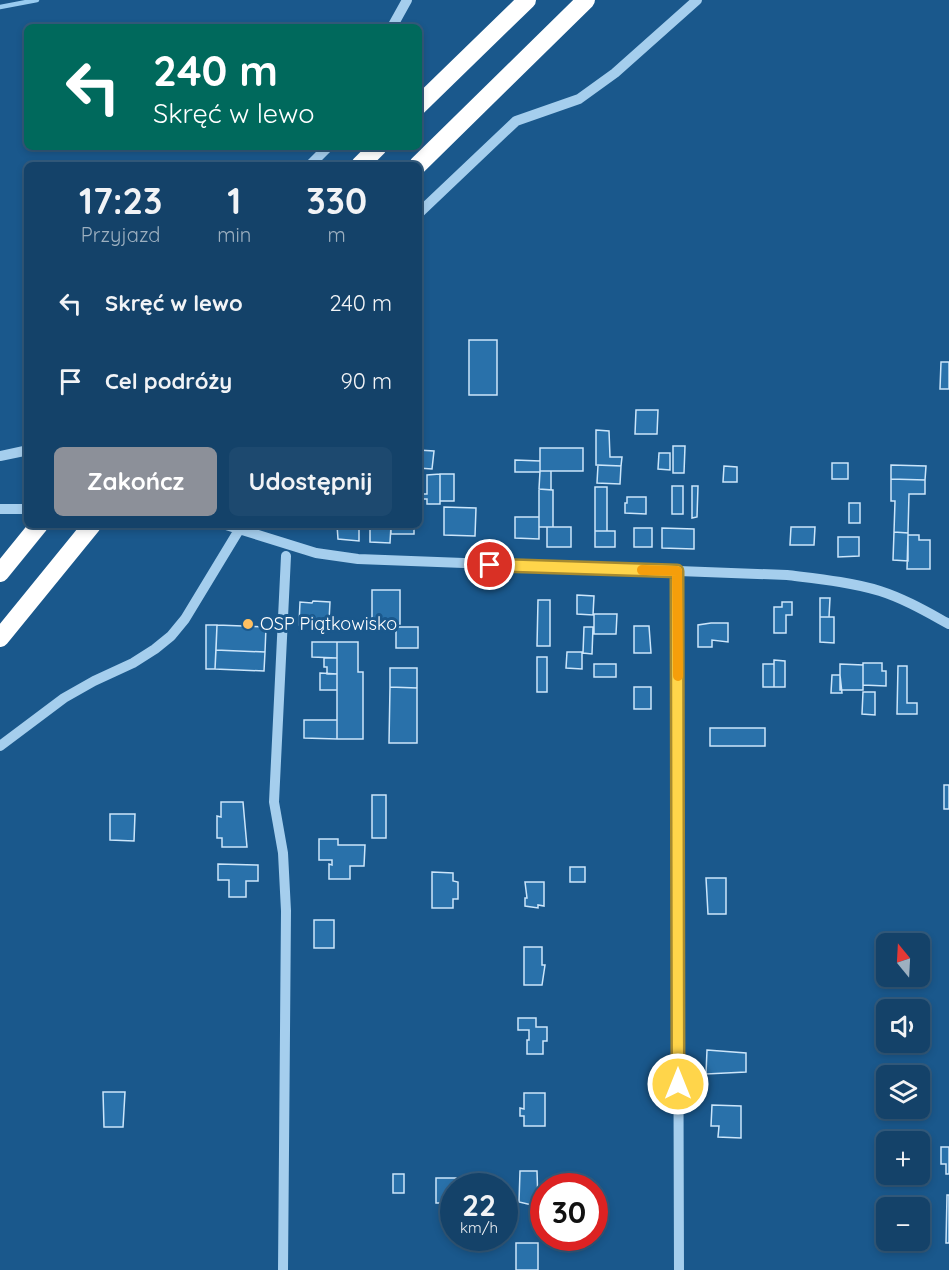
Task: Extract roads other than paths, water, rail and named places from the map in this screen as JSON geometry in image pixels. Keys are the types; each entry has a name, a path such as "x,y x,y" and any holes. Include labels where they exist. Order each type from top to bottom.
{"highway":[{"path":"422,102 527,0"},
{"path":"421,162 586,0"},
{"path":"363,162 375,150"},
{"path":"0,573 37,528"},
{"path":"0,638 90,528"}],"street":[{"path":"394,24 407,0"},
{"path":"422,210 516,121 579,99 615,73 697,0"},
{"path":"313,162 325,150"},
{"path":"0,456 24,451"},
{"path":"0,509 24,509"},
{"path":"0,746 63,698 133,663 171,636 185,619 240,528"},
{"path":"244,528 316,553 358,559 787,575 848,583 912,604 949,624"},
{"path":"283,1270 286,911 283,853 274,802 286,556"},
{"path":"677,571 679,1270"}],"waterway":[{"path":"0,7 37,0"}],"place":[{"name":"OSP Piątkowisko","path":"248,624"}]}
